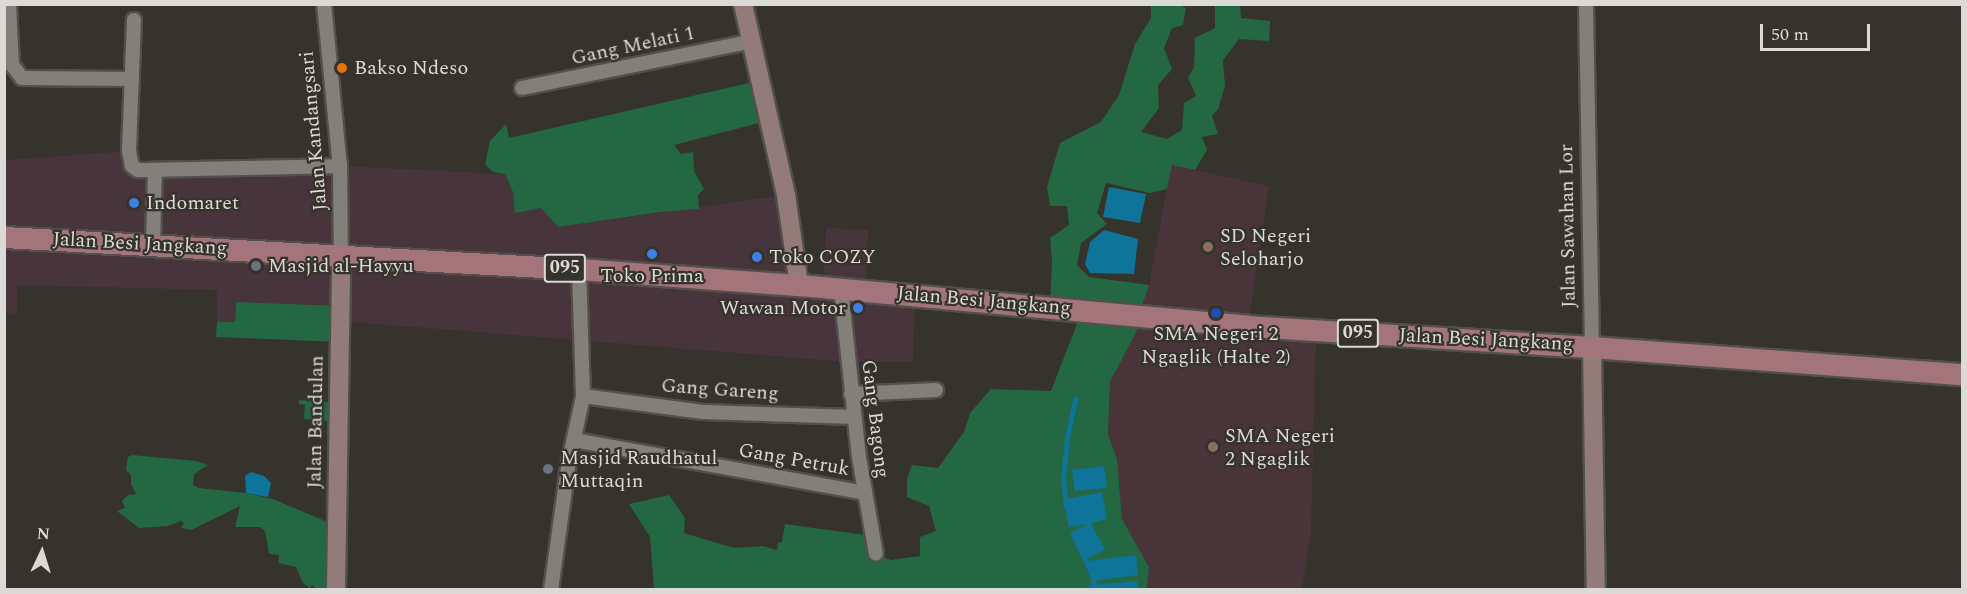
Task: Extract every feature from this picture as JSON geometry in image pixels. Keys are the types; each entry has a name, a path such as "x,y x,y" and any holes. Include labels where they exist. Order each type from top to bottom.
{"main road":[{"name":"Jalan Besi Jangkang","path":"4,237 579,268 799,285 1248,326 1592,347 1962,374"}],"street":[{"path":"9,4 8,66 22,78 132,79"},
{"name":"Jalan Kandangsari","path":"324,4 340,166 341,255"},
{"path":"743,4 786,195 799,285"},
{"name":"Jalan Sawahan Lor","path":"1586,4 1596,590"},
{"path":"134,20 129,160 138,170 340,166"},
{"name":"Gang Melati 1","path":"522,88 752,41"},
{"path":"153,244 155,170"},
{"name":"Jalan Bandulan","path":"336,590 341,255"},
{"path":"551,590 583,396 579,268"},
{"name":"Gang Bagong","path":"841,289 854,417 876,554"},
{"path":"851,394 936,390"},
{"name":"Gang Gareng","path":"583,396 703,412 854,417"},
{"name":"Gang Petruk","path":"574,440 865,493"}],"shaded area":[{"path":"129,151 132,166 340,166 505,174 513,192 515,212 541,208 558,227 786,195 799,285 823,287 826,228 868,230 866,291 915,295 913,362 848,362 341,321 236,302 235,323 217,322 217,290 17,285 17,315 5,313 5,160"},
{"name":"SD Negeri Seloharjo","path":"1171,165 1269,186 1248,326 1139,315 1149,285"},
{"name":"SMA Negeri 2 Ngaglik","path":"1140,325 1316,341 1311,533 1302,589 1147,589 1149,567 1122,519 1117,459 1108,434 1110,382"}],"green space":[{"path":"1151,5 1179,5 1186,8 1183,25 1172,28 1164,48 1172,69 1158,85 1159,108 1141,132 1167,139 1182,130 1184,103 1196,96 1188,78 1194,67 1195,38 1215,28 1215,5 1240,5 1241,18 1270,21 1269,41 1239,39 1223,60 1225,86 1218,109 1212,116 1218,134 1202,137 1207,150 1195,170 1172,165 1167,189 1150,193 1106,183 1097,213 1107,224 1081,243 1077,265 1089,277 1149,285 1139,315 1050,306 1052,261 1050,238 1069,225 1067,206 1050,206 1047,187 1060,143 1101,122 1119,95 1135,44 1151,18"},
{"path":"749,83 759,123 674,145 681,154 693,152 694,171 704,189 698,195 699,209 661,212 558,227 541,208 515,213 513,192 505,174 493,172 485,164 490,141 506,124 509,138"},
{"path":"236,302 341,306 340,342 216,337 217,322 235,322"},
{"path":"1080,316 1140,325 1110,382 1108,434 1117,459 1122,519 1149,567 1147,589 654,589 650,537 629,504 669,495 685,518 684,533 734,548 763,546 777,550 778,543 782,542 785,524 865,535 876,554 891,560 920,556 920,537 936,531 929,506 907,497 907,479 912,465 938,468 964,432 970,413 991,389 1051,391"},
{"path":"299,400 339,403 339,422 304,419 305,405 299,404"},
{"path":"132,455 196,461 208,465 194,474 193,485 199,488 246,493 273,499 337,526 336,589 317,589 312,585 310,588 303,583 296,567 278,563 279,555 269,554 265,531 260,527 235,527 240,506 191,530 181,528 184,523 181,521 168,526 139,528 117,511 125,508 122,501 128,495 136,494 131,484 131,475 126,470 128,457"}],"water":[{"path":"1109,187 1146,194 1140,223 1103,217"},
{"path":"1104,230 1138,239 1134,274 1090,273 1085,264 1090,242"},
{"path":"1104,466 1107,488 1075,491 1072,470"},
{"path":"251,472 264,476 271,483 268,497 246,493 245,476"},
{"path":"1102,492 1107,519 1091,523 1105,550 1083,561 1070,533 1088,524 1069,527 1063,500"},
{"path":"1136,555 1138,575 1091,581 1088,561"},
{"path":"1137,581 1137,589 1089,589 1088,585"}],"waterway":[{"path":"1066,506 1063,478 1067,438 1075,399"},
{"path":"1084,555 1094,580 1094,590"}],"place":[{"name":"Bakso Ndeso","path":"342,68"},
{"name":"Indomaret","path":"134,203"},
{"name":"SD Negeri Seloharjo","path":"1208,247"},
{"name":"Toko Prima","path":"652,254"},
{"name":"Toko COZY","path":"757,257"},
{"name":"Masjid al-Hayyu","path":"256,266"},
{"name":"Wawan Motor","path":"858,308"},
{"name":"SMA Negeri 2 Ngaglik (Halte 2)","path":"1216,313"},
{"name":"SMA Negeri 2 Ngaglik","path":"1213,447"},
{"name":"Masjid Raudhatul Muttaqin","path":"548,469"}]}
